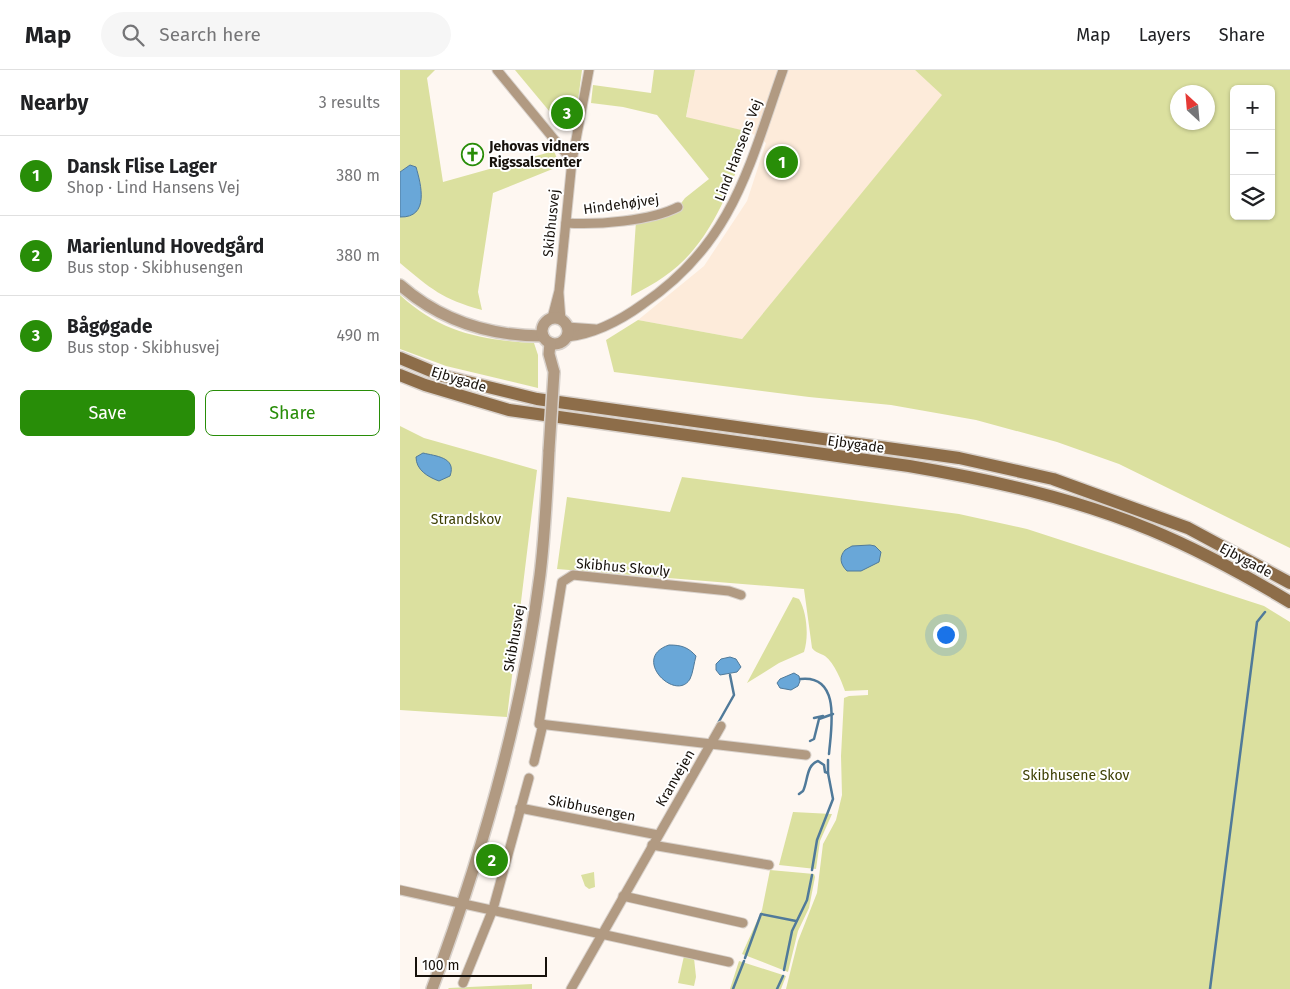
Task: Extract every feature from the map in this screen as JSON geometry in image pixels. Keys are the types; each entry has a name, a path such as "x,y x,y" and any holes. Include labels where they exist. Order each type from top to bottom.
{"main road":[{"name":"Ejbygade","path":"400,358 443,376 537,399 960,458 1053,479 1188,528 1290,584"},
{"name":"Ejbygade","path":"400,375 425,385 509,410 953,474 1052,496 1151,530 1202,553 1290,602"}],"street":[{"path":"497,70 572,161"},
{"name":"Skibhusvej","path":"432,989 464,902 492,809 516,713 540,575 554,372 549,354 555,331 572,161 589,70"},
{"name":"Lind Hansens Vej","path":"555,331 597,329 631,313 658,294 693,263 717,233 741,188 782,70"},
{"name":"Hindehøjvej","path":"566,223 604,223 668,212 678,206"},
{"path":"400,284 416,299 462,324 514,333 555,331"},
{"name":"Skibhus Skovly","path":"534,762 543,724 539,724 562,582 566,577 573,574 719,590 741,596"},
{"path":"543,724 806,755"},
{"name":"Kranvejen","path":"571,989 721,726"},
{"path":"463,983 493,909 529,778"},
{"name":"Skibhusengen","path":"520,808 658,835"},
{"path":"652,845 769,865"},
{"path":"400,890 464,902 728,962"},
{"path":"623,896 743,923"}],"shaded area":[{"path":"695,70 915,70 943,95 742,339 638,320 704,266 747,201 766,143 750,132 686,118"}],"green space":[{"path":"400,70 435,70 427,78 443,182 554,151 560,166 493,193 478,292 482,310 457,302 438,292 400,263 400,217 415,212 420,201 421,190 416,167 410,165 400,172"},
{"path":"515,70 582,70 576,115 555,118"},
{"path":"654,70 695,70 686,117 750,132 728,192 708,230 695,248 665,276 631,296 636,221 673,214 685,198 709,179 657,115 623,107 591,103 593,85 651,93"},
{"path":"915,70 1290,70 1290,548 1119,464 1057,442 976,420 891,405 809,397 614,372 606,340 638,320 742,339 942,95"},
{"path":"400,295 430,318 462,332 514,342 534,343 538,355 538,388 446,366 400,349"},
{"name":"Strandskov","path":"400,426 424,438 537,470 507,717 400,710"},
{"name":"Skibhusene Skov","path":"682,477 959,514 1027,529 1264,606 1290,622 1290,989 786,989 798,941 817,893 823,844 836,820 842,795 841,756 844,698 868,695 868,690 845,691 832,663 812,648 804,589 557,569 567,497 670,512"},
{"path":"793,597 799,599 802,604 805,618 806,646 804,652 779,663 747,683"},
{"path":"793,812 832,814 820,841 816,869 779,865"},
{"path":"770,870 814,874 815,877 809,908 798,931 788,972 742,954 762,910"},
{"path":"594,872 595,887 589,889 585,886 581,875"},
{"path":"684,956 694,958 696,977 694,986 678,983"},
{"path":"739,961 786,976 781,989 730,989"},
{"path":"532,984 532,989 448,989 449,988"}],"water":[{"path":"410,165 416,167 420,182 420,206 410,216 400,217 400,172"},
{"path":"423,453 448,461 451,470 450,476 439,481 423,472 418,466 416,457"},
{"path":"852,546 875,546 881,552 879,562 861,571 847,571 841,560 845,550"},
{"path":"669,645 684,647 696,656 690,679 683,685 675,686 667,682 655,668 654,659 658,651"},
{"path":"730,657 736,659 741,667 737,672 720,675 716,670 716,664 721,659"},
{"path":"794,673 799,676 798,686 791,690 780,688 777,683 780,679"}],"waterway":[{"path":"1210,989 1257,622 1265,612"},
{"path":"717,725 734,695 730,675"},
{"path":"800,679 813,680 823,685 828,694 832,718 829,754"},
{"path":"810,741 814,739 819,719 833,714"},
{"path":"814,718 823,716"},
{"path":"812,870 817,840 833,799 828,773 828,760"},
{"path":"799,794 805,787 809,770 814,763 818,761 824,765 825,772 828,773"},
{"path":"784,970 792,931 807,900 812,875"},
{"path":"745,958 761,914 796,921"},
{"path":"733,989 744,961"},
{"path":"777,989 783,976"}],"place":[{"name":"Bågøgade","path":"567,113"},
{"name":"Jehovas vidners Rigssalscenter","path":"473,154"},
{"name":"Dansk Flise Lager","path":"782,162"},
{"name":"Marienlund Hovedgård","path":"492,860"}]}
